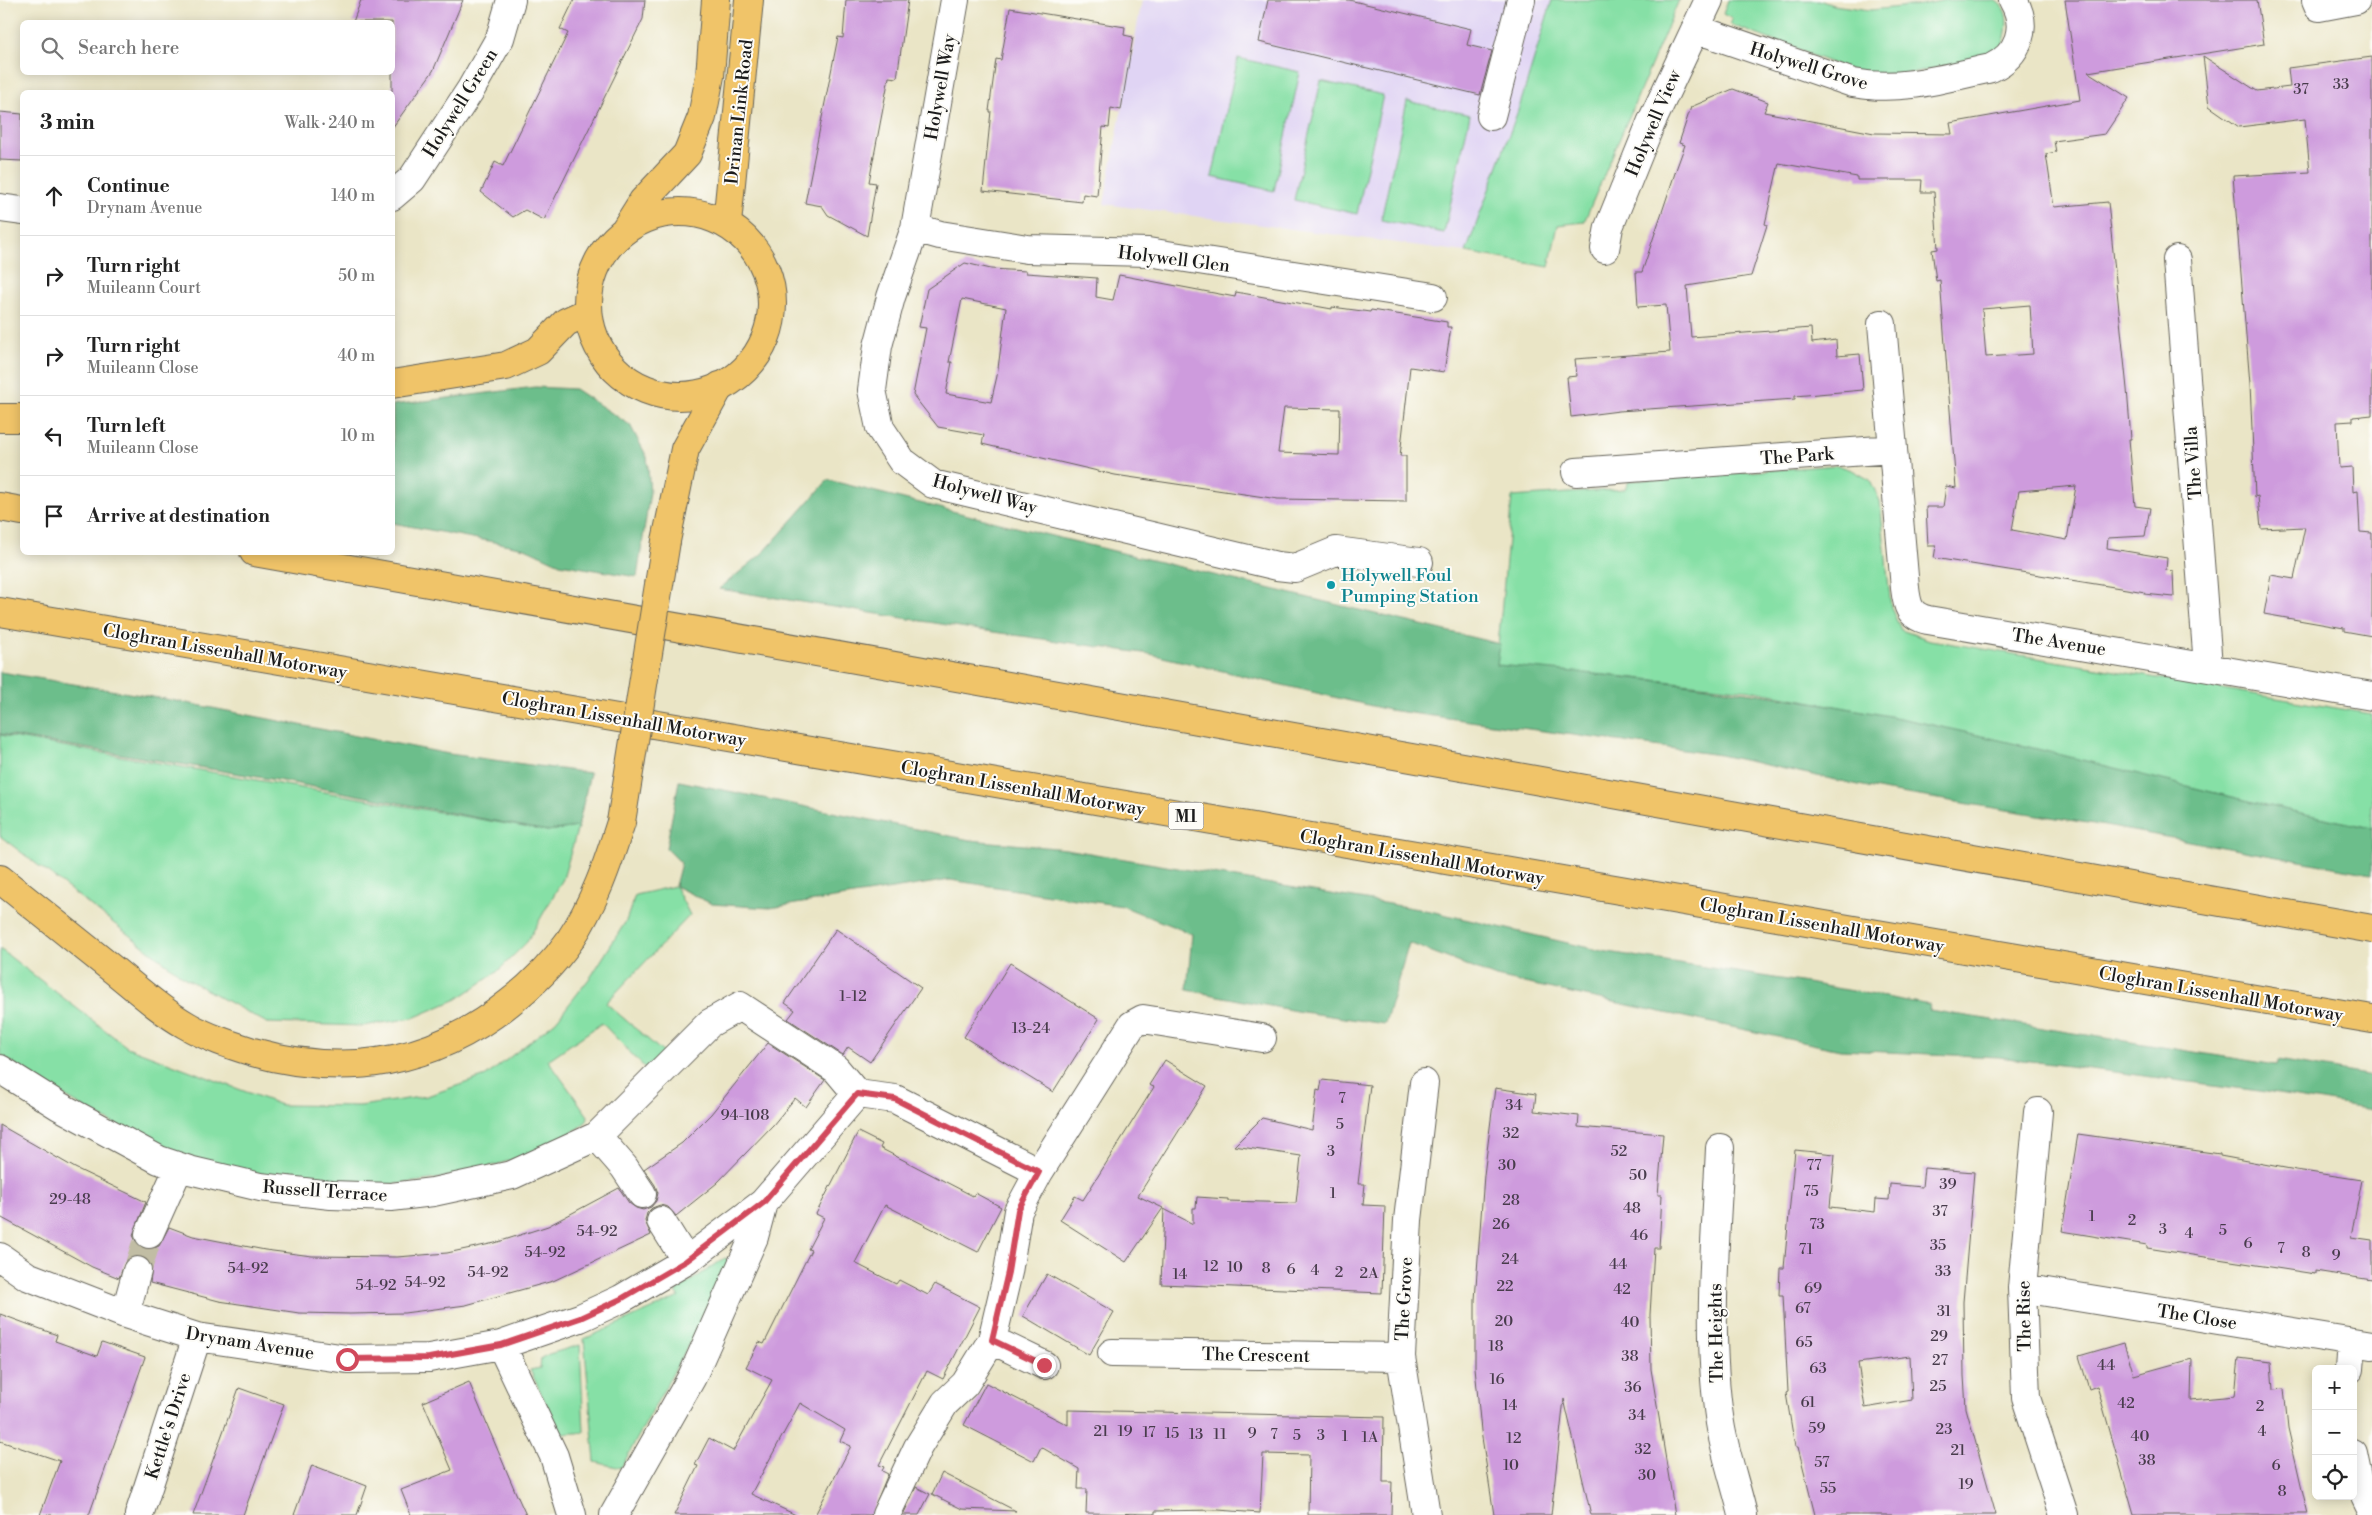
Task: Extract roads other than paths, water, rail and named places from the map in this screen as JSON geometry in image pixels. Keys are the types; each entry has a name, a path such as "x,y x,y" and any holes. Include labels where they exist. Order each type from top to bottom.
{"main road":[{"name":"Drinan Link Road","path":"625,229 643,201 687,154 702,117 710,76 716,0"},
{"name":"Drinan Link Road","path":"727,224 749,0"},
{"path":"675,211 702,214 727,224 749,242 764,266 771,293 770,321 761,348 743,370 720,386 700,394 678,396 655,392 635,384 617,371 603,354 593,334 588,312 588,294 592,275 611,242 625,229 649,216 675,211"},
{"path":"395,384 506,366 538,351 566,322 588,312"},
{"path":"0,879 186,1025 234,1046 278,1059 335,1065 377,1063 398,1059 459,1037 487,1020 537,979 569,941 582,920 604,873 620,822 666,540 685,450 720,386"},
{"path":"0,418 20,418"},
{"path":"0,507 20,511"},
{"path":"271,555 2372,930"},
{"name":"Cloghran Lissenhall Motorway","path":"0,612 2372,1019"}],"street":[{"name":"Holywell Green","path":"395,193 412,179 471,89 500,38 512,0"},
{"name":"Holywell Way","path":"955,0 915,228 891,297 880,338 872,390 880,428 902,461 933,484 1295,568 1336,551 1419,562"},
{"path":"1491,116 1521,0"},
{"name":"Holywell View","path":"1605,249 1610,227 1651,123 1709,0"},
{"name":"Holywell Grove","path":"1696,29 1853,82 1871,86 1903,86 1991,68 2003,63 2012,54 2019,41 2021,28 2013,0"},
{"path":"2316,0 2319,7 2356,0"},
{"path":"0,208 20,211"},
{"name":"Holywell Glen","path":"915,228 940,235 1028,249 1148,252 1433,298"},
{"name":"The Villa","path":"2178,260 2208,666"},
{"path":"1882,324 1892,449"},
{"name":"The Avenue","path":"1892,449 1905,588 1909,609 1914,615 1928,620 2208,666 2372,696"},
{"name":"The Park","path":"1576,472 1892,449"},
{"name":"Russell Terrace","path":"0,1069 59,1106 159,1160 179,1167 260,1187 331,1195 391,1197 433,1192 512,1175 597,1136 710,1023 740,1006 836,1069 849,1103"},
{"path":"886,1515 918,1448 945,1403 965,1384 992,1340 1008,1272 1018,1210 1039,1172 1132,1025 1142,1019 1262,1038"},
{"name":"The Grove","path":"1424,1083 1408,1220 1401,1357 1426,1515"},
{"path":"849,1103 895,1099 1039,1172"},
{"name":"Drynam Avenue","path":"0,1257 27,1276 125,1314 197,1337 347,1359 429,1358 501,1345 580,1318 621,1299 686,1261 763,1203 849,1103"},
{"name":"The Rise","path":"2038,1112 2022,1288 2026,1398 2064,1515"},
{"path":"597,1136 624,1167 642,1194"},
{"name":"The Heights","path":"1720,1148 1714,1291 1715,1355 1720,1423 1743,1515"},
{"path":"149,1234 179,1167"},
{"path":"614,1515 692,1377 754,1237 763,1203"},
{"path":"661,1221 686,1261"},
{"path":"125,1314 137,1271"},
{"name":"The Close","path":"2022,1288 2362,1344"},
{"name":"Kettle's Drive","path":"141,1515 197,1337"},
{"path":"992,1340 1044,1365"},
{"path":"2352,1365 2362,1344"},
{"path":"501,1345 554,1456 572,1515"},
{"name":"The Crescent","path":"1112,1353 1401,1357"},
{"path":"2353,1455 2359,1482 2372,1510"}],"tunnel":[{"path":"137,1271 149,1234"}],"place":[{"name":"Holywell Foul Pumping Station","path":"1331,585"}]}
